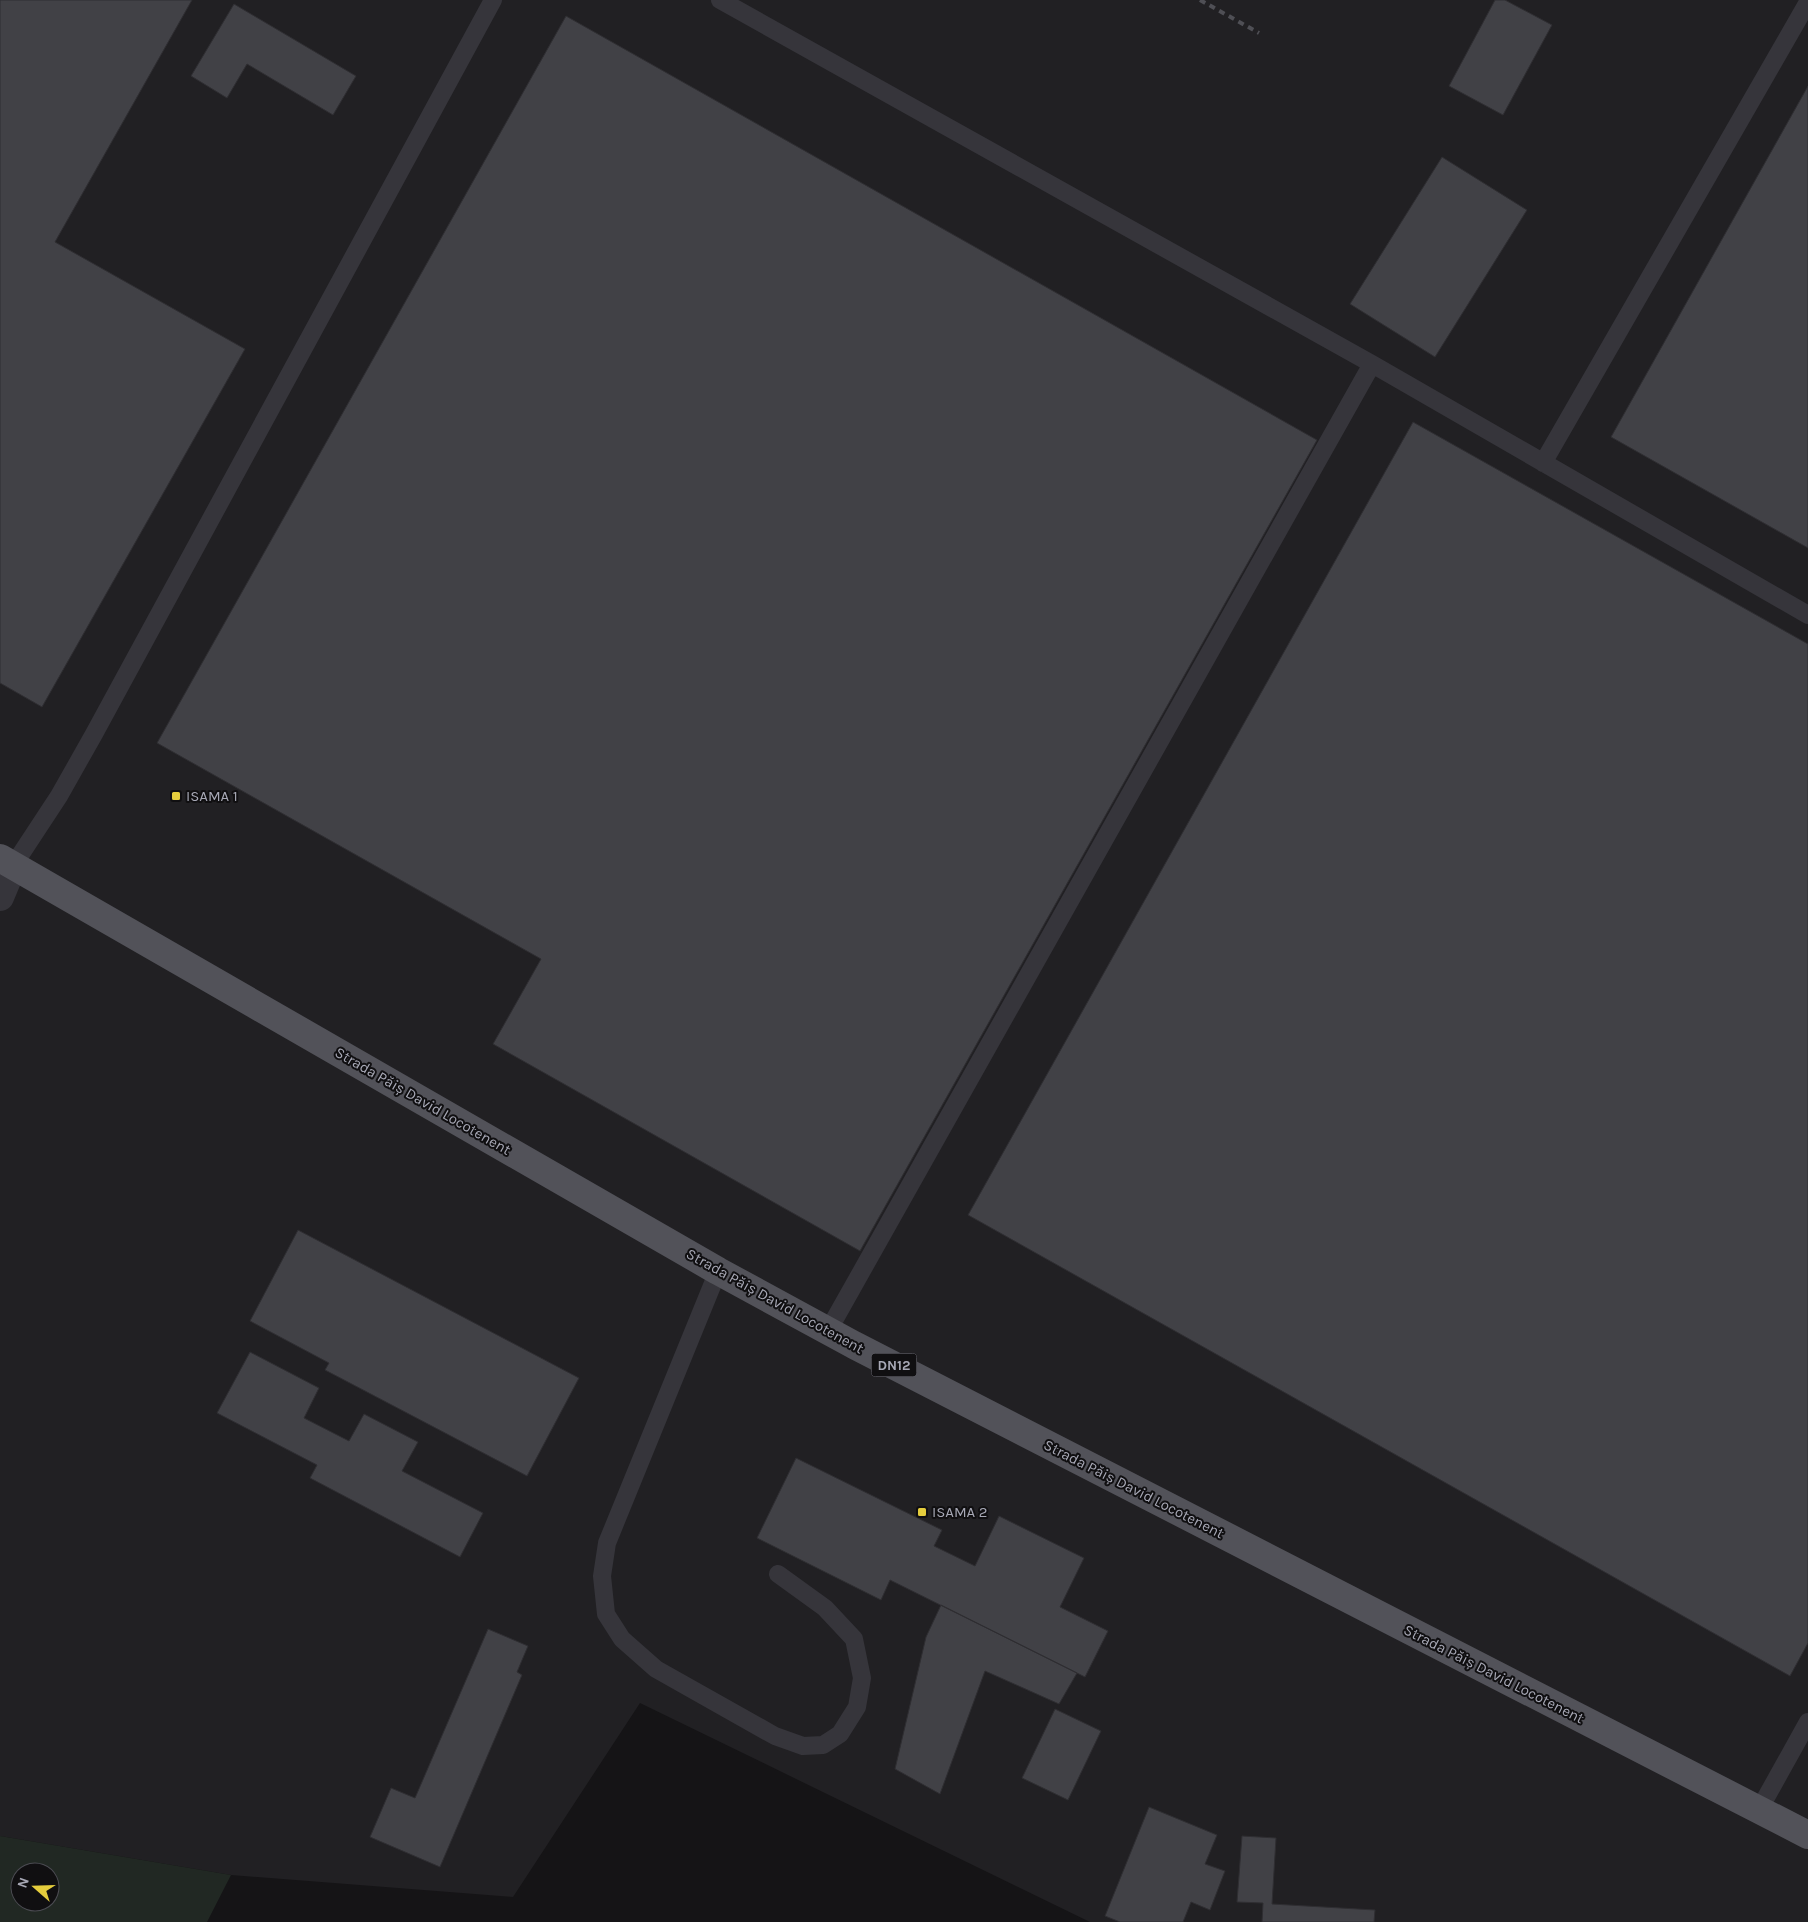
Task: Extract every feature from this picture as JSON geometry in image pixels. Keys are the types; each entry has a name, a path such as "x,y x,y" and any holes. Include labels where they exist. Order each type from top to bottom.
{"main road":[{"name":"Strada Păiș David Locotenent","path":"6,862 718,1271 828,1331 1808,1835"}],"street":[{"path":"0,897 6,862"}],"lane":[{"path":"6,862 59,796 493,0"},
{"path":"720,0 1372,364 1808,615"},
{"path":"1543,463 1808,2"},
{"path":"828,1331 1372,364"},
{"path":"718,1271 607,1543 602,1576 606,1614 622,1639 656,1669 775,1736 803,1746 823,1745 840,1734 857,1707 862,1678 854,1639 825,1608 778,1574"},
{"path":"1759,1810 1808,1722"}],"shaded area":[{"path":"0,0 1808,0 1808,1922 1090,1922 640,1703 513,1897 231,1875 0,1836"},
{"path":"0,1836 231,1875 207,1922 0,1922"}],"building":[{"path":"0,0 192,0 55,242 245,349 42,707 0,683"},
{"path":"1495,0 1505,0 1552,25 1503,115 1449,86"},
{"path":"234,4 356,76 333,115 247,64 227,98 191,76"},
{"path":"566,16 1317,440 860,1251 493,1044 541,959 157,743"},
{"path":"1808,86 1808,548 1611,437"},
{"path":"1442,157 1527,210 1435,357 1350,304"},
{"path":"1413,422 1808,644 1808,1643 1790,1676 968,1215"},
{"path":"298,1230 579,1378 527,1476 325,1370 329,1363 250,1321"},
{"path":"250,1352 319,1388 304,1418 349,1441 364,1414 418,1442 402,1471 483,1513 460,1557 310,1478 317,1465 217,1413"},
{"path":"796,1458 942,1530 934,1546 975,1566 999,1516 1084,1558 1060,1607 1108,1631 1085,1677 890,1580 881,1600 757,1538"},
{"path":"941,1605 1077,1673 1059,1704 985,1671 940,1794 895,1769 926,1637"},
{"path":"488,1629 528,1646 517,1672 522,1675 440,1867 370,1837 391,1788 415,1798"},
{"path":"1055,1709 1101,1731 1068,1800 1022,1778"},
{"path":"1149,1807 1217,1835 1205,1864 1225,1871 1210,1910 1191,1902 1183,1922 1120,1922 1105,1916"},
{"path":"1242,1836 1276,1838 1272,1904 1375,1910 1374,1922 1262,1922 1263,1903 1237,1902"}],"railway":[{"path":"1200,0 1259,33"}],"place":[{"name":"ISAMA 1","path":"176,796"},
{"name":"ISAMA 2","path":"922,1512"}]}
